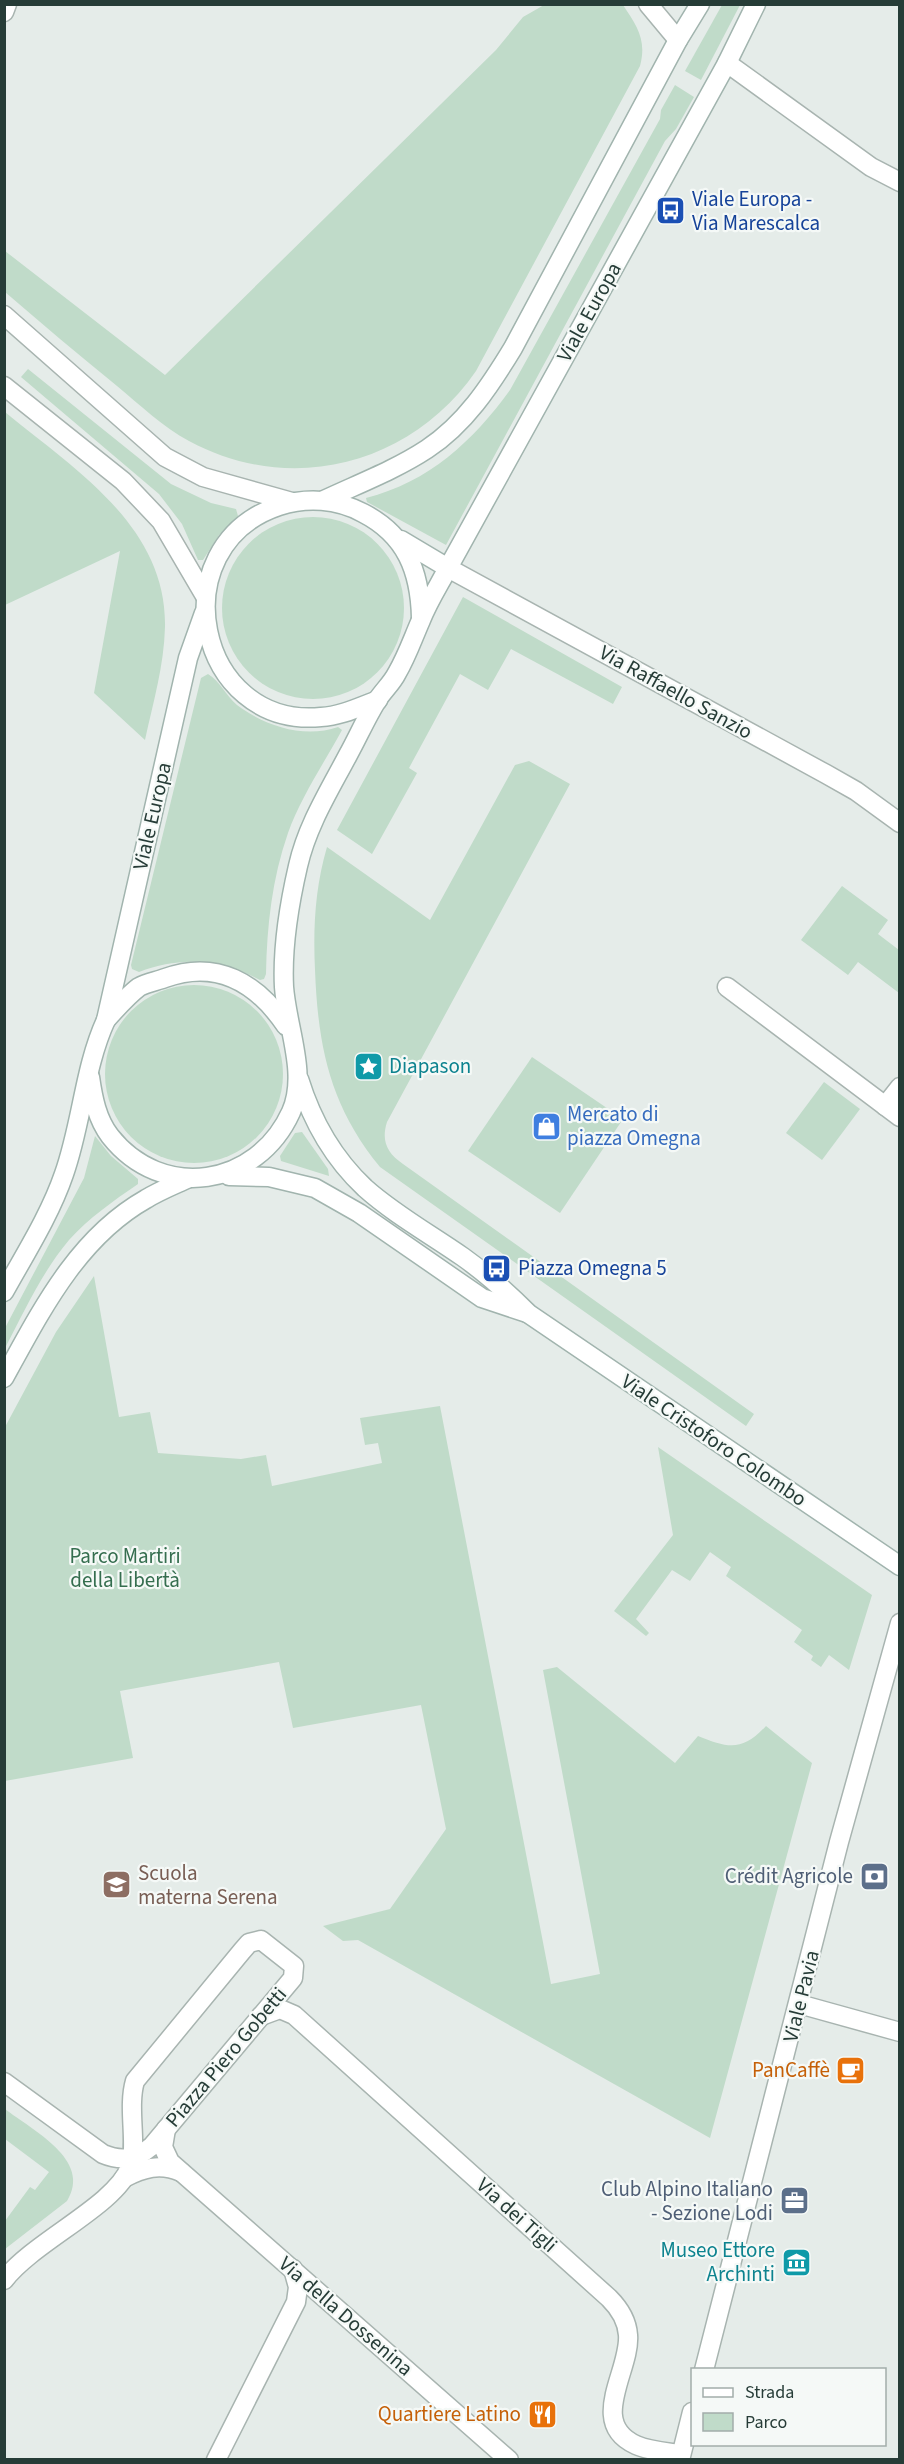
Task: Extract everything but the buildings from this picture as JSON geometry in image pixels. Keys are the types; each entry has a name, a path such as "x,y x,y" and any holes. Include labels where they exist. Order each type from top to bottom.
{"street":[{"path":"4,12 7,4"},
{"path":"648,4 678,40"},
{"name":"Viale Europa","path":"324,500 428,449 448,432 484,394 513,348 678,40 700,4"},
{"name":"Viale Europa","path":"90,1077 95,1108 109,1135 130,1157 157,1172 187,1179 220,1176 251,1162 276,1140 292,1110 299,1077 296,1053 289,1030 284,986 285,941 298,866 309,828 378,700 396,676 411,649 421,619 448,568 727,63 756,4"},
{"path":"727,63 871,167 900,182"},
{"path":"4,315 165,457 203,477 292,502"},
{"path":"4,386 123,481 161,521 204,605"},
{"name":"Viale Europa","path":"4,1293 64,1175 90,1077 93,1047 106,1020 211,570 224,546 243,526 266,510 292,502 324,500 351,506 374,519 395,537 412,561 421,589 421,619"},
{"name":"Via Raffaello Sanzio","path":"395,537 836,780 900,823"},
{"name":"Viale Europa","path":"204,605 209,642 221,668 240,690 264,707 292,716 321,718 349,712 378,700"},
{"name":"Viale Europa","path":"106,1020 140,987 185,971 216,973 246,984 271,1004 289,1030"},
{"path":"727,987 892,1112 900,1087"},
{"path":"299,1077 316,1124 346,1167 365,1187 487,1275 529,1314"},
{"path":"220,1176 269,1177 315,1188 359,1213 482,1298 529,1314"},
{"name":"Viale Europa","path":"4,1378 36,1321 82,1252 107,1227 145,1199 187,1179"},
{"name":"Viale Cristoforo Colombo","path":"529,1314 900,1566"},
{"name":"Viale Pavia","path":"705,2368 839,1842 900,1623"},
{"name":"Piazza Piero Gobetti","path":"255,1940 268,1942 290,1962 295,1972 293,1978 166,2129 152,2146 132,2158 131,2107 135,2081 242,1950 255,1940"},
{"path":"799,2004 900,2032"},
{"name":"Via dei Tigli","path":"261,2016 280,2009 294,2015 609,2298 622,2315 628,2336 612,2406 614,2425 619,2433 635,2444 681,2457"},
{"path":"4,2082 115,2166 117,2181 110,2194"},
{"name":"Via della Dossenina","path":"166,2129 163,2147 166,2155 182,2172 509,2460"},
{"path":"4,2280 26,2256 110,2194 124,2178 132,2158 112,2158 102,2154"},
{"path":"124,2178 163,2166 182,2172"},
{"path":"216,2460 296,2302 298,2287 293,2269"},
{"path":"681,2457 691,2420"}],"green space":[{"path":"544,5 623,5 641,41 640,66 476,371 449,403 418,429 384,449 346,462 307,468 268,466 228,458 189,441 161,422 5,292 5,251 165,375 496,50 523,17"},
{"path":"722,5 740,5 701,80 685,71"},
{"path":"675,85 694,97 676,129 665,141 446,545 367,502 366,498 410,482 448,457 496,409 510,390 660,119 661,110"},
{"path":"28,369 171,484 211,503 236,509 238,516 219,535 203,560 198,560 182,524 159,494 21,377"},
{"path":"5,412 59,455 112,503 133,530 151,559 162,591 165,627 160,670 145,740 94,693 120,551 5,605"},
{"path":"313,517 348,524 377,544 397,573 404,608 397,643 377,672 348,692 313,699 278,692 249,672 229,643 222,608 229,573 249,544 278,524"},
{"path":"463,597 622,687 613,704 511,649 488,690 460,674 409,768 417,773 372,854 337,830"},
{"path":"208,674 237,705 260,719 298,731 312,732 338,727 342,730 306,793 288,833 271,902 266,974 264,979 260,980 230,968 200,962 170,964 139,972 132,969 131,965 201,678"},
{"path":"529,761 570,784 387,1122 385,1141 389,1151 403,1164 754,1414 746,1426 380,1167 349,1121 330,1074 319,1025 314,954 317,893 327,847 430,920 515,765"},
{"path":"842,886 888,920 878,934 899,950 899,993 858,962 848,975 801,940"},
{"path":"194,985 211,986 228,991 257,1011 277,1040 282,1057 282,1091 277,1108 257,1137 228,1157 211,1162 194,1163 177,1162 160,1157 131,1137 111,1108 106,1091 105,1074 106,1057 111,1040 131,1011 160,991 177,986"},
{"path":"532,1057 623,1119 560,1213 468,1151"},
{"path":"824,1082 860,1109 822,1160 786,1133"},
{"path":"302,1132 328,1169 329,1176 281,1161 280,1156 295,1133"},
{"path":"95,1136 111,1156 138,1179 138,1184 93,1217 59,1252 26,1306 5,1348 5,1328 84,1178"},
{"name":"Parco Martiri della Libertà","path":"94,1276 119,1417 150,1412 158,1453 241,1459 266,1455 272,1486 382,1463 378,1443 365,1445 360,1418 440,1406 551,1984 600,1974 543,1670 557,1667 675,1763 698,1736 726,1745 742,1744 766,1726 812,1763 710,2138 358,1940 343,1941 323,1926 390,1909 446,1829 421,1705 293,1728 279,1662 120,1691 133,1758 5,1781 5,1427 56,1332"},
{"path":"658,1447 872,1595 849,1670 829,1655 821,1667 811,1660 813,1656 794,1642 802,1630 726,1576 731,1567 710,1552 690,1581 672,1570 636,1619 649,1633 646,1636 614,1611 673,1535"},
{"path":"5,2109 43,2137 66,2159 72,2172 73,2186 67,2201 5,2249 5,2221 30,2187 35,2190 49,2172 5,2139"}],"place":[{"name":"Viale Europa - Via Marescalca","path":"671,211"},
{"name":"Diapason","path":"368,1066"},
{"name":"Mercato di piazza Omegna","path":"546,1126"},
{"name":"Piazza Omegna 5","path":"497,1268"},
{"name":"Crédit Agricole","path":"874,1876"},
{"name":"Scuola materna Serena","path":"117,1885"},
{"name":"PanCaffè","path":"851,2070"},
{"name":"Club Alpino Italiano - Sezione Lodi","path":"794,2201"},
{"name":"Museo Ettore Archinti","path":"796,2262"},
{"name":"Quartiere Latino","path":"542,2414"}]}
